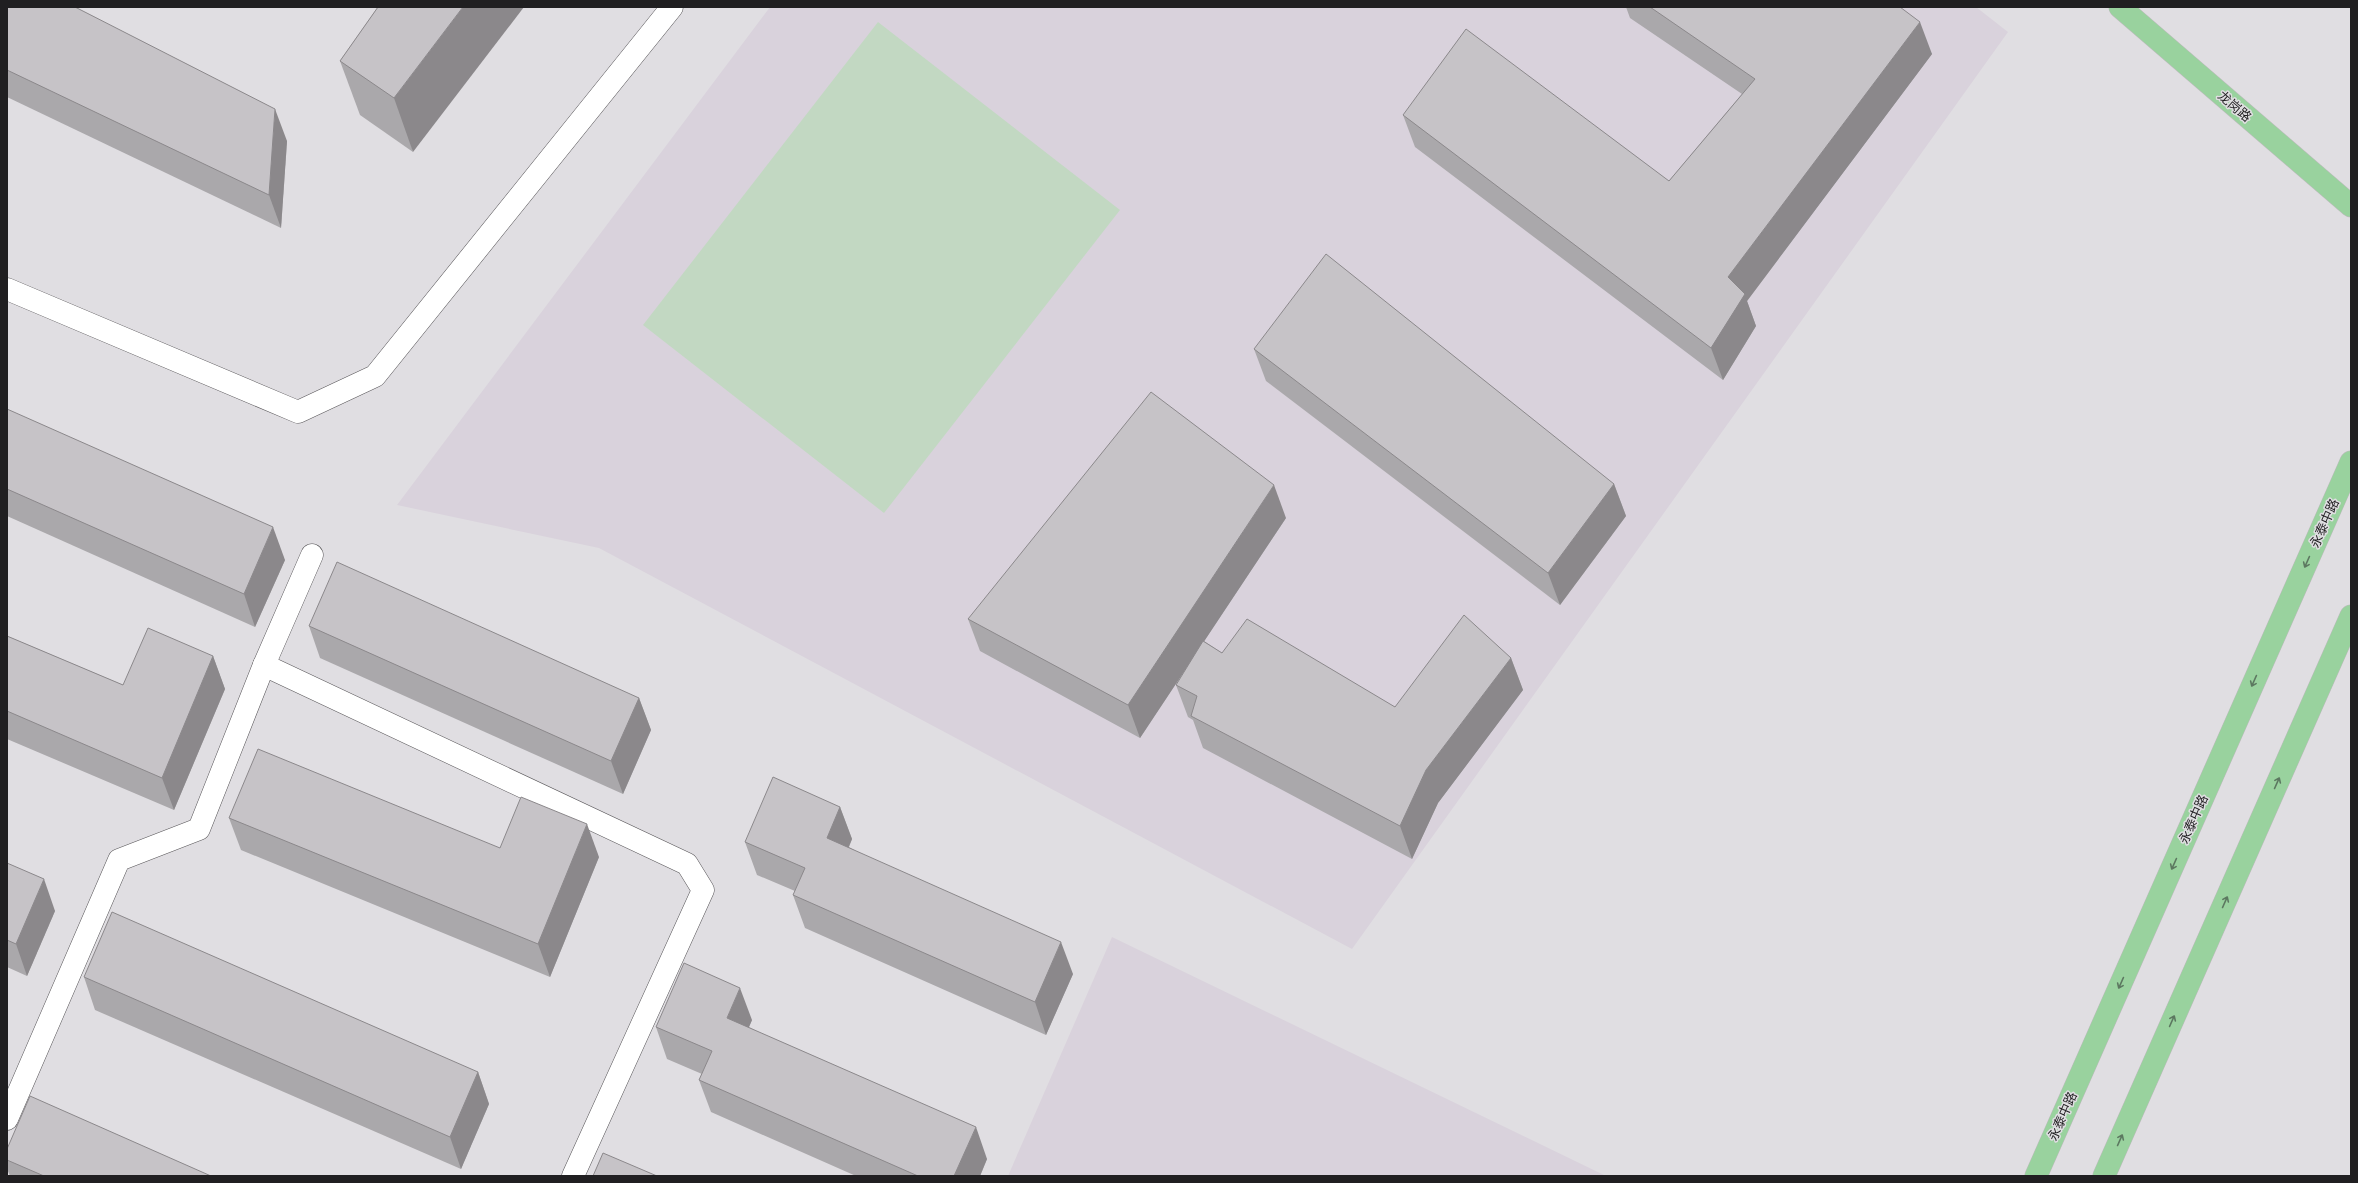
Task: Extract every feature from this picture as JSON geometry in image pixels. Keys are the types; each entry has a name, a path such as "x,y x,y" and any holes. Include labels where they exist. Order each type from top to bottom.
{"main road":[{"name":"龙岗路","path":"2120,7 2351,206"},
{"name":"永泰中路","path":"2036,1176 2351,462"},
{"path":"2104,1176 2351,616"}],"street":[{"path":"7,289 298,412 375,376 672,7"},
{"path":"7,1119 119,860 199,829 264,665 312,555"},
{"path":"264,665 687,864 704,890 573,1176"}],"shaded area":[{"path":"770,7 1976,7 2008,32 1352,949 599,548 397,505"},
{"path":"1112,937 1606,1176 1008,1176"}],"green space":[{"path":"878,22 1120,210 884,513 643,325"}],"building":[{"path":"7,7 75,7 275,109 269,195 7,70"},
{"path":"378,7 463,7 394,98 340,61"},
{"path":"1650,7 1900,7 1920,22 1728,277 1745,294 1711,348 1403,115 1466,29 1669,181 1755,79"},
{"path":"1326,254 1614,484 1548,573 1254,349"},
{"path":"1151,392 1274,485 1128,705 968,619"},
{"path":"7,409 273,527 244,594 7,489"},
{"path":"337,562 639,698 611,761 309,626"},
{"path":"1464,615 1511,658 1426,770 1400,826 1191,716 1197,696 1176,685 1203,641 1222,653 1247,619 1395,707"},
{"path":"148,628 213,656 162,778 7,711 7,636 123,685"},
{"path":"258,749 500,848 521,797 587,824 538,944 229,818"},
{"path":"773,777 840,807 827,838 1061,942 1035,1002 793,895 805,868 745,842"},
{"path":"7,863 44,879 16,944 7,940"},
{"path":"112,912 478,1072 450,1137 84,977"},
{"path":"684,963 740,988 727,1018 976,1127 954,1176 918,1176 699,1080 712,1051 656,1027"},
{"path":"30,1096 211,1176 44,1176 7,1160 7,1149"},
{"path":"603,1153 657,1176 593,1176"}]}
